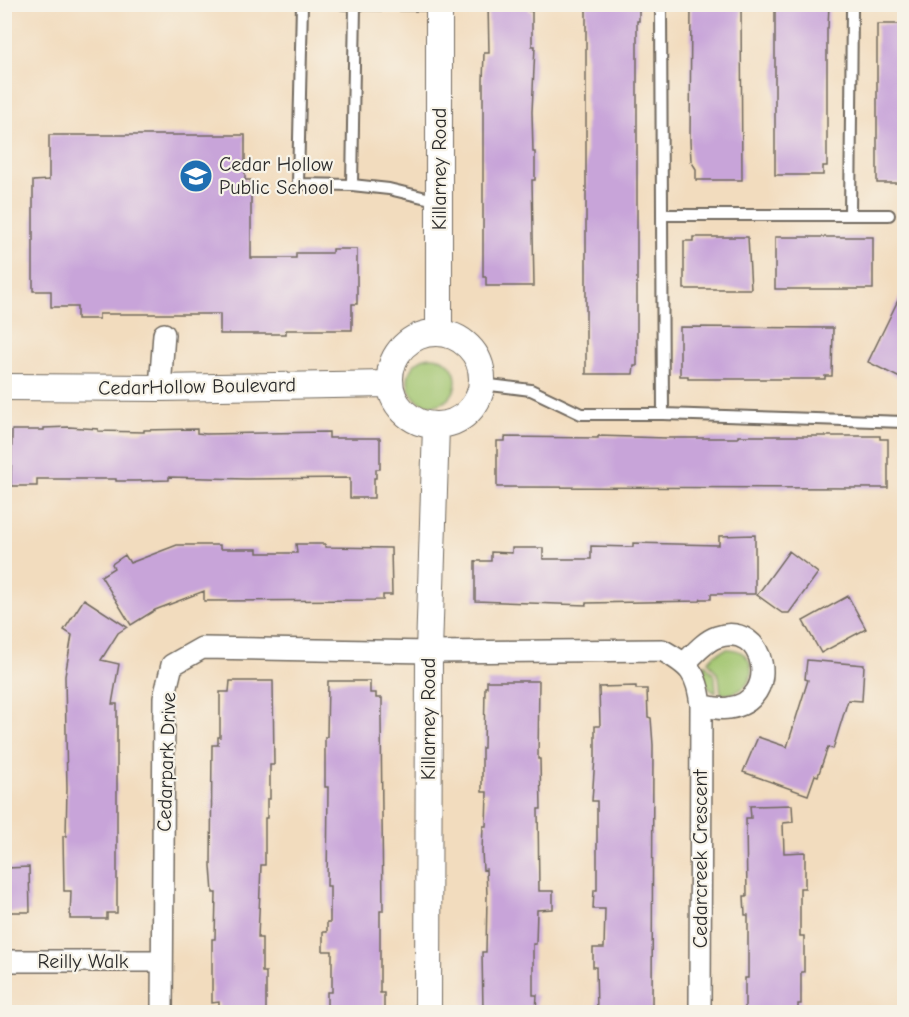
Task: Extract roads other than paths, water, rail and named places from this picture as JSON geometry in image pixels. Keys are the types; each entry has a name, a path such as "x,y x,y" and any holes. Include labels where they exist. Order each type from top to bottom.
{"street":[{"name":"Killarney Road","path":"439,4 439,333"},
{"path":"439,333 448,334 463,342 474,352 481,367 482,384 480,395 472,409 459,420 436,426 416,422 403,413 393,400 389,384 392,363 400,349 412,339 439,333"},
{"path":"160,388 164,334"},
{"name":"CedarHollow Boulevard","path":"4,387 160,388 389,384"},
{"name":"Killarney Road","path":"428,1012 429,652 436,426"},
{"path":"429,652 662,650 685,663 717,637 726,635 746,639 753,645 762,662 760,685 754,696 743,704 720,709 701,705"},
{"name":"Cedarpark Drive","path":"162,1012 164,698 172,665 202,648 429,652"},
{"name":"Cedarcreek Crescent","path":"685,663 696,679 701,705 700,1012"},
{"name":"Reilly Walk","path":"4,961 162,960"}],"lane":[{"path":"302,4 298,184 352,185 389,189 439,201"},
{"path":"343,4 439,4"},
{"path":"352,185 355,5"},
{"path":"661,9 663,414"},
{"path":"850,215 852,10"},
{"path":"662,214 889,215"},
{"path":"482,384 531,390 581,414 663,414 904,422"}],"place":[{"name":"Cedar Hollow Public School","path":"196,176"}]}
